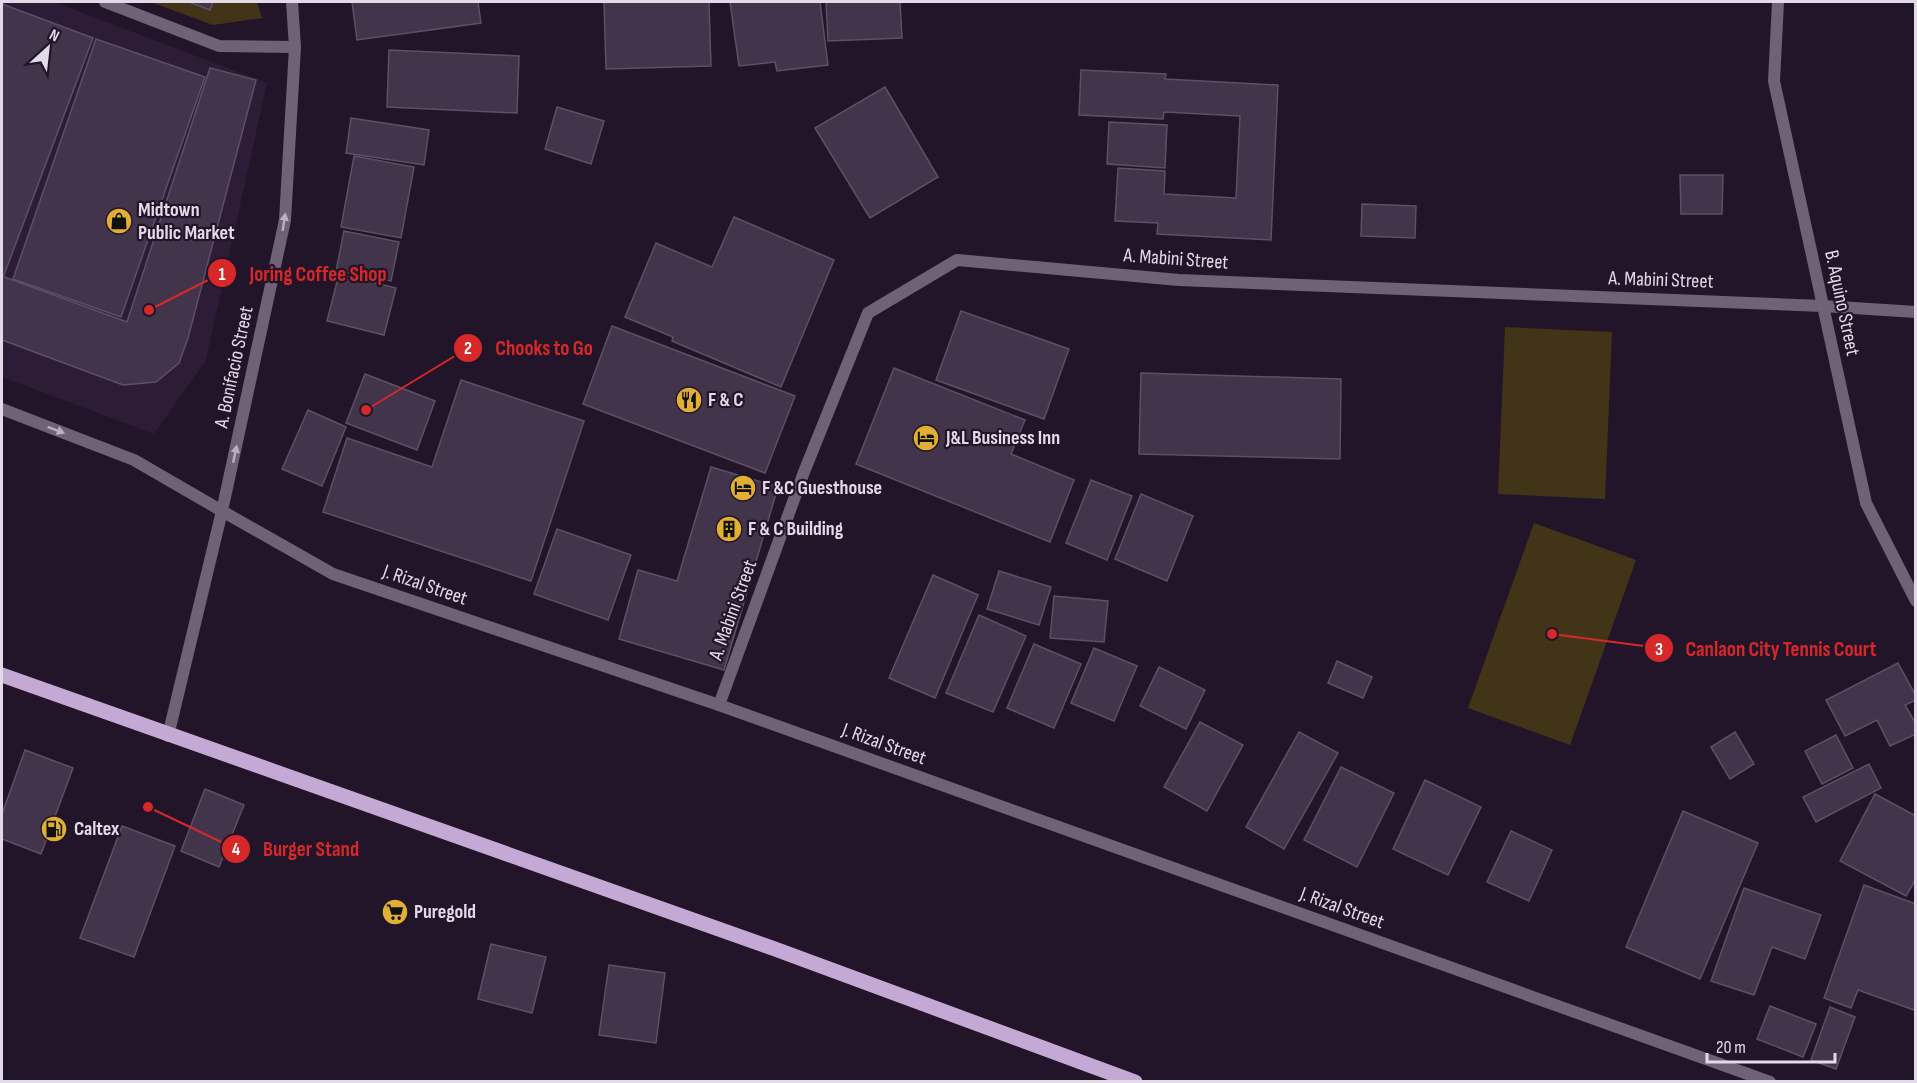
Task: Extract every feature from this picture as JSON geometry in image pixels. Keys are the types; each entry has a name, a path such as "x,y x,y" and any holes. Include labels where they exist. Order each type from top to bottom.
{"main road":[{"path":"2,675 168,736 775,949 1135,1082"}],"street":[{"path":"105,2 219,46 295,48"},
{"name":"A. Bonifacio Street","path":"168,736 222,511 285,220 295,48 292,2"},
{"name":"B. Aquino Street","path":"1778,2 1774,81 1866,502 1916,601"},
{"name":"A. Mabini Street","path":"719,705 804,472 868,313 957,260 1179,280 1823,306 1916,312"},
{"name":"J. Rizal Street","path":"2,409 134,460 333,574 719,705 1770,1082"}],"shaded area":[{"name":"Midtown Public Market","path":"2,2 54,2 267,83 206,360 154,434 2,377"},
{"path":"151,2 257,2 262,18 213,25"},
{"path":"1505,327 1612,332 1605,499 1498,494"},
{"path":"1534,523 1636,560 1570,745 1468,708"}],"building":[{"path":"189,2 213,2 210,10"},
{"path":"352,2 478,2 481,23 357,40"},
{"path":"604,2 709,2 711,66 606,69"},
{"path":"730,2 820,2 828,65 777,71 775,62 739,66"},
{"path":"826,2 900,2 902,38 828,41"},
{"path":"2,4 93,38 4,275 2,274"},
{"path":"96,39 205,77 121,317 13,279"},
{"path":"389,50 519,56 517,113 387,107"},
{"path":"210,68 256,80 188,338 179,363 156,382 123,385 2,340 2,276 127,322"},
{"path":"1081,70 1166,74 1165,79 1278,85 1271,240 1157,234 1158,223 1115,221 1118,168 1165,171 1164,194 1236,198 1240,116 1164,112 1163,119 1079,115"},
{"path":"885,87 938,177 870,218 815,128"},
{"path":"557,107 604,121 591,164 545,149"},
{"path":"351,118 429,130 424,165 346,153"},
{"path":"1109,122 1167,125 1165,168 1107,164"},
{"path":"354,156 414,167 401,238 341,227"},
{"path":"1680,175 1723,175 1722,214 1681,214"},
{"path":"1362,204 1416,206 1415,238 1361,236"},
{"path":"734,217 834,260 781,387 672,341 673,337 625,317 656,243 712,267"},
{"path":"344,231 399,242 391,281 336,271"},
{"path":"339,274 396,288 384,335 327,321"},
{"path":"961,311 1069,349 1044,419 936,380"},
{"name":"F & C","path":"612,326 795,396 765,473 583,404"},
{"path":"894,368 1025,420 1011,454 1074,480 1050,542 856,464"},
{"path":"1141,373 1341,379 1340,459 1139,454"},
{"path":"365,374 435,401 417,450 346,423"},
{"path":"461,380 584,421 531,581 323,512 347,438 432,467"},
{"path":"308,410 346,427 322,486 282,469"},
{"name":"F & C Building","path":"711,467 778,487 724,670 619,639 638,570 677,581"},
{"path":"1091,480 1132,496 1107,560 1066,543"},
{"path":"1141,494 1193,516 1167,581 1115,559"},
{"path":"557,529 631,555 608,620 534,594"},
{"path":"999,571 1051,587 1039,625 987,609"},
{"path":"933,575 978,595 935,698 889,678"},
{"path":"1054,596 1108,601 1104,642 1050,638"},
{"path":"979,615 1026,636 993,712 946,693"},
{"path":"1034,644 1081,664 1054,728 1007,708"},
{"path":"1094,648 1137,666 1114,721 1071,703"},
{"path":"1337,661 1372,677 1363,698 1328,683"},
{"path":"1898,663 1916,696 1916,700 1905,705 1916,724 1916,734 1890,746 1877,720 1845,736 1826,700"},
{"path":"1159,667 1205,690 1186,729 1140,706"},
{"path":"1200,722 1243,745 1207,811 1164,787"},
{"path":"1299,732 1338,753 1284,849 1246,827"},
{"path":"1735,732 1754,764 1730,779 1711,747"},
{"path":"1836,735 1853,768 1822,784 1805,751"},
{"path":"25,750 73,768 41,854 2,839 2,814"},
{"path":"1869,764 1881,788 1816,822 1803,797"},
{"path":"1341,767 1394,793 1357,867 1304,840"},
{"path":"1425,780 1481,807 1448,875 1393,849"},
{"path":"205,789 244,805 219,867 181,851"},
{"path":"1875,794 1916,816 1916,879 1906,896 1840,861"},
{"path":"1683,811 1758,843 1700,979 1626,947"},
{"path":"122,826 175,846 134,957 80,938"},
{"path":"1511,831 1552,850 1529,901 1487,882"},
{"path":"1864,885 1916,904 1916,1005 1914,1010 1858,990 1851,1008 1824,998"},
{"path":"1744,888 1821,915 1805,959 1772,947 1754,995 1711,981"},
{"path":"491,944 546,957 532,1013 478,999"},
{"path":"609,965 665,973 656,1043 599,1035"},
{"path":"1770,1006 1816,1024 1803,1057 1757,1039"},
{"path":"1830,1007 1855,1017 1836,1069 1811,1060"}],"place":[{"name":"Midtown Public Market","path":"119,221"},
{"name":"Joring Coffee Shop","path":"149,310"},
{"name":"F & C","path":"689,400"},
{"name":"Chooks to Go","path":"366,410"},
{"name":"J&L Business Inn","path":"926,438"},
{"name":"F &C Guesthouse","path":"743,488"},
{"name":"F & C Building","path":"729,529"},
{"name":"Canlaon City Tennis Court","path":"1552,634"},
{"name":"Burger Stand","path":"148,807"},
{"name":"Caltex","path":"54,829"},
{"name":"Puregold","path":"395,912"}]}
